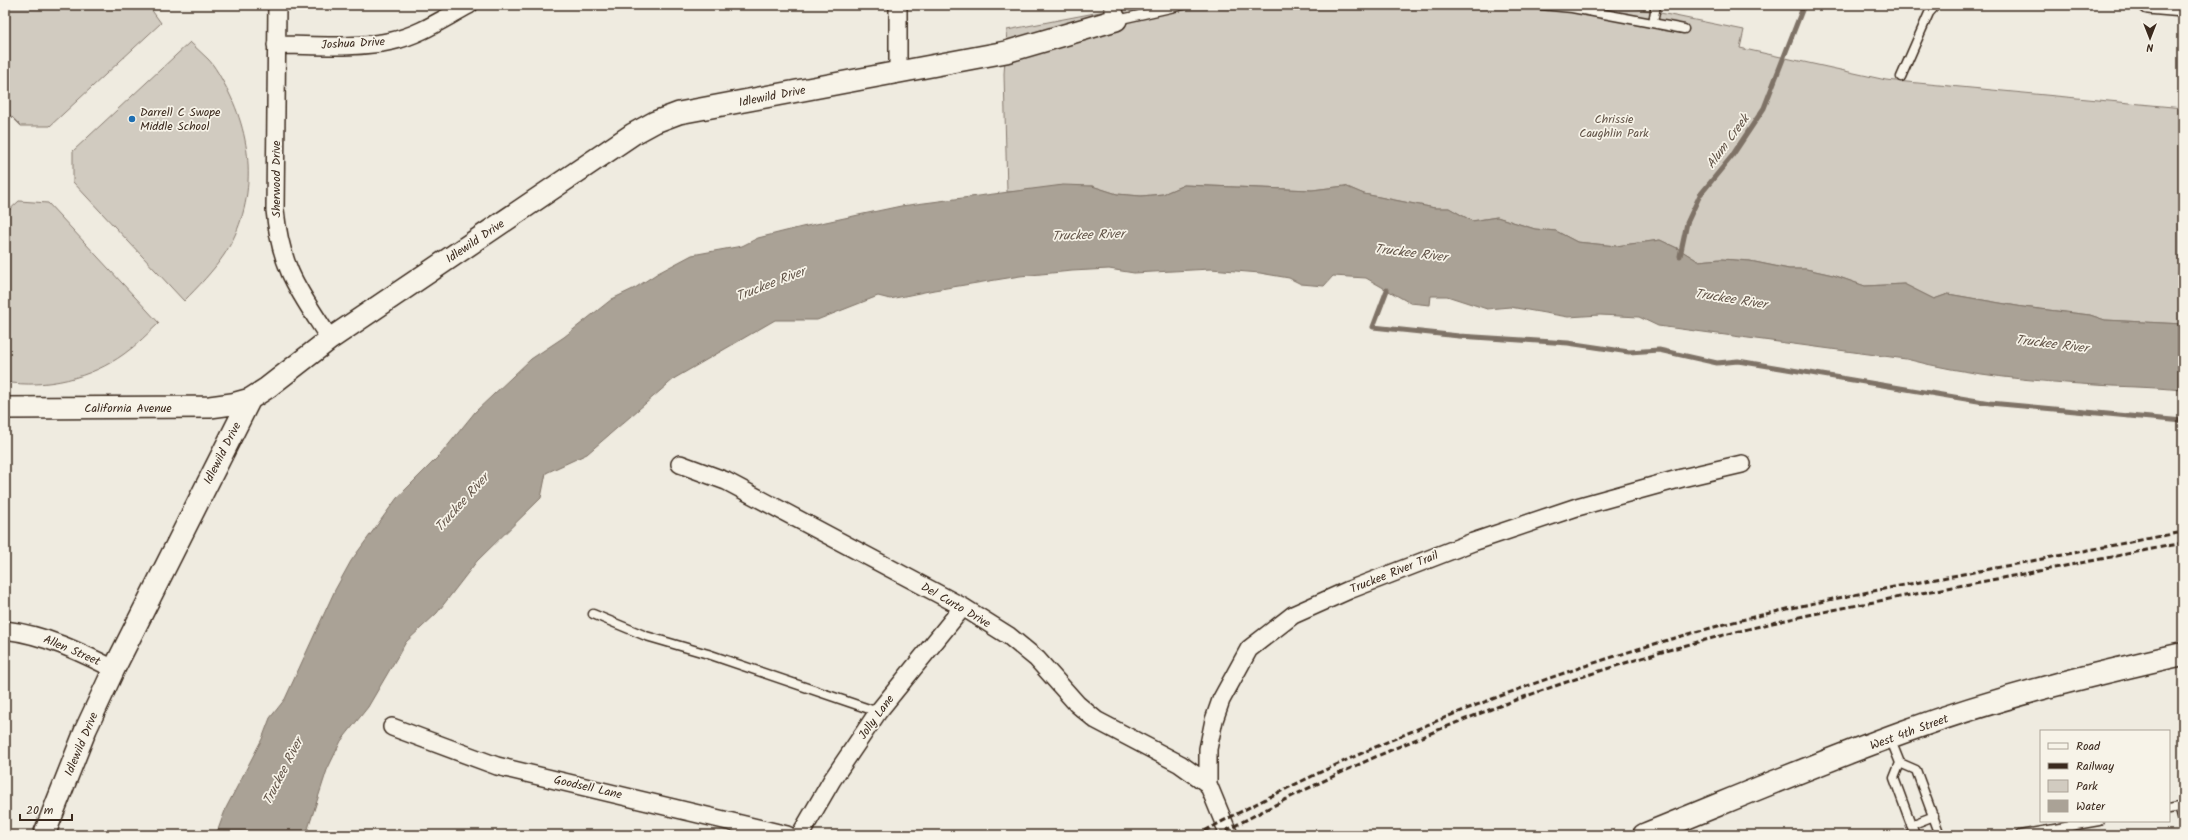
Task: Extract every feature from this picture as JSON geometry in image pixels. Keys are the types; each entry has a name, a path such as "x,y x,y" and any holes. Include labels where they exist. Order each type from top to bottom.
{"main road":[{"name":"West 4th Street","path":"1644,835 1889,738 2015,697 2103,672 2183,654"}],"street":[{"name":"Sherwood Drive","path":"277,5 275,210 278,238 284,262 296,287 330,339"},
{"name":"Joshua Drive","path":"276,45 366,45 393,41 419,32 469,5"},
{"path":"898,5 898,72"},
{"path":"2148,5 2183,8"},
{"name":"Idlewild Drive","path":"44,835 86,729 114,669 250,399 267,388 330,339 633,134 655,122 679,113 1006,52 1115,13"},
{"name":"California Avenue","path":"5,408 210,407 232,404 250,399"},
{"name":"Del Curto Drive","path":"680,464 726,481 963,608 1009,636 1036,660 1077,704 1096,720 1180,764 1208,784"},
{"name":"Truckee River Trail","path":"1229,835 1208,784 1210,736 1224,695 1249,649 1293,615 1363,584 1473,542 1577,507 1682,478 1742,464"},
{"name":"Jolly Lane","path":"800,835 832,780 878,712 963,608"},
{"name":"Allen Street","path":"5,630 27,632 56,641 114,669"},
{"name":"Goodsell Lane","path":"392,727 497,766 787,835"}],"lane":[{"name":"Idlewild Drive","path":"1115,13 1184,5"},
{"path":"1540,5 1572,8 1684,29"},
{"path":"1653,23 1656,5"},
{"path":"1901,77 1929,14 1936,5"},
{"path":"593,614 646,636 708,654 878,712"},
{"path":"1889,738 1900,763 1916,770 1940,835"},
{"path":"1900,763 1894,778 1915,835"},
{"path":"2170,809 2179,807 2183,821"},
{"path":"1911,825 1934,816"},
{"path":"2020,835 2093,822"}],"green space":[{"path":"5,5 148,5 161,23 50,126 21,126 5,110"},
{"name":"Chrissie Caughlin Park","path":"1136,5 1621,5 1744,30 1740,48 1886,80 2183,108 2183,324 2105,320 2090,315 2023,307 1948,294 1934,299 1904,284 1865,286 1833,275 1806,269 1789,269 1750,261 1721,259 1698,261 1677,248 1660,240 1616,246 1577,242 1556,231 1535,229 1497,217 1472,221 1449,208 1435,208 1364,194 1345,186 1312,190 1184,185 1163,194 1141,196 1117,194 1092,186 1007,192 1004,74 1007,30"},
{"path":"190,42 208,59 218,72 235,107 247,150 248,171 247,193 243,214 235,235 220,261 184,301 73,182 73,151"},
{"path":"19,201 48,203 159,323 124,354 83,375 52,383 21,384 5,382 5,214"}],"water":[{"name":"Truckee River","path":"1063,185 1092,186 1117,194 1141,196 1163,194 1184,185 1312,190 1345,186 1364,194 1435,208 1449,208 1472,221 1497,217 1535,229 1556,231 1577,242 1616,246 1660,240 1677,248 1698,261 1721,259 1750,261 1789,269 1806,269 1833,275 1865,286 1904,284 1934,299 1948,294 2023,307 2090,315 2105,320 2183,324 2183,390 2106,386 1976,373 1929,365 1906,359 1658,326 1639,317 1600,315 1568,317 1510,307 1487,309 1447,296 1431,296 1430,305 1410,303 1366,278 1333,276 1324,286 1301,284 1289,278 1260,273 1211,269 1134,273 1109,269 1020,276 890,299 878,296 817,320 775,320 675,378 587,454 546,473 541,498 477,561 437,613 406,642 368,707 341,741 327,770 306,835 216,835 226,808 262,739 270,718 285,699 335,590 351,561 397,498 441,454 475,412 531,359 564,337 612,299 635,288 658,273 692,255 742,246 758,238 901,206"}],"waterway":[{"name":"Alum Creek","path":"1680,256 1687,223 1700,195 1732,156 1764,108 1804,5"},
{"path":"1387,290 1373,327 1459,336 1568,343 1629,352 1659,350 1717,363 1738,361 1990,403 2183,421"}],"railway":[{"path":"1197,835 1259,802 1386,742 1517,690 1650,645 1748,618 1807,605 1897,586 2183,532"},
{"path":"1218,835 1281,802 1410,742 1477,715 1611,667 1679,647 1799,617 2183,543"}],"place":[{"name":"Darrell C Swope Middle School","path":"132,119"}]}
